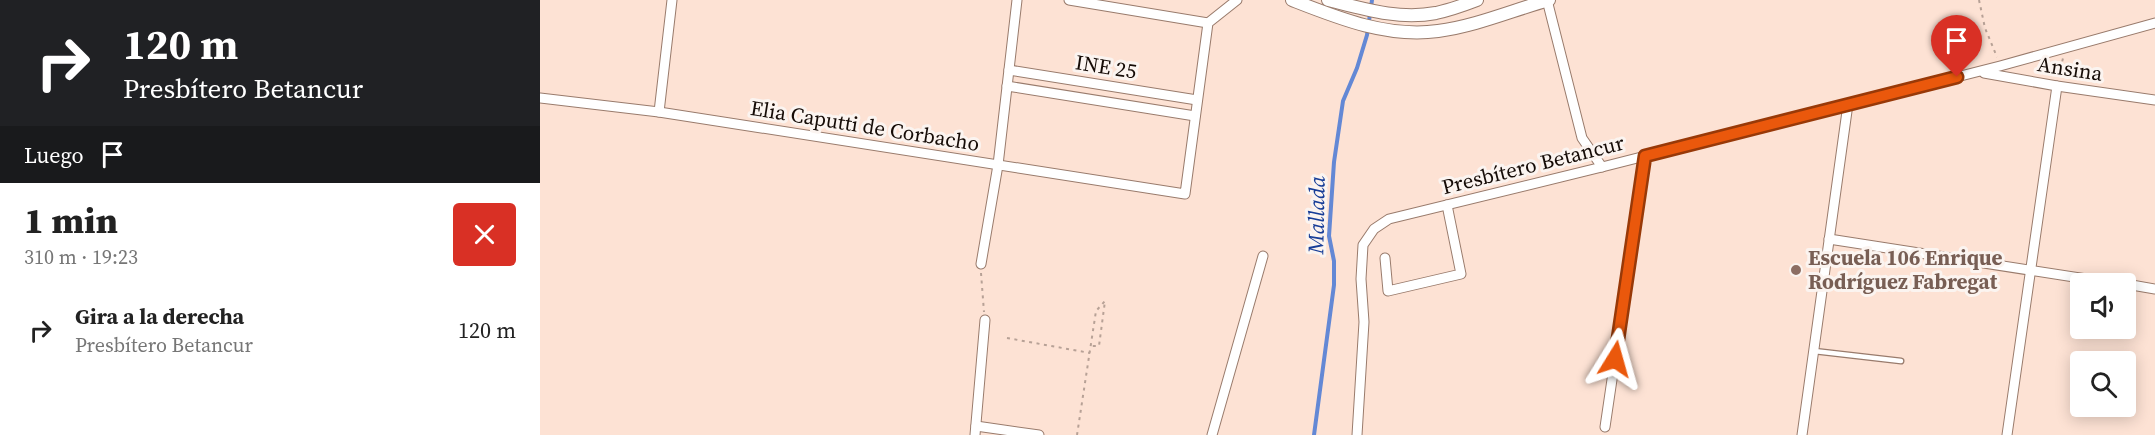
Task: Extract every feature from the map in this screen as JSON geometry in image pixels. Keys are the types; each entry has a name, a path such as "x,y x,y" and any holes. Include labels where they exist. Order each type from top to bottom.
{"street":[{"path":"659,112 672,0"},
{"path":"981,264 998,165 1017,0"},
{"path":"1069,0 1208,23"},
{"path":"1195,116 1208,23 1237,0"},
{"path":"1292,0 1355,23 1406,32 1437,31 1466,26 1548,0 1582,138 1602,167"},
{"path":"1328,0 1381,13 1407,15 1437,13 1477,0"},
{"name":"Presbítero Betancur","path":"1357,435 1364,322 1361,279 1363,245 1374,229 1389,219 1979,72 2155,23"},
{"name":"INE 25","path":"1010,70 1197,100"},
{"name":"Ansina","path":"1979,72 2155,100"},
{"name":"INE 25","path":"1008,86 1195,116"},
{"path":"2007,435 2057,86"},
{"name":"Elia Caputti de Corbacho","path":"540,98 659,112 1185,194 1195,116"},
{"path":"1802,435 1848,104"},
{"path":"1605,427 1645,156"},
{"path":"1385,258 1388,291 1461,274 1447,205"},
{"path":"1829,239 2070,276"},
{"path":"1212,435 1263,256"},
{"path":"2136,286 2155,289"},
{"path":"985,320 975,430 1039,435"}],"lane":[{"path":"1814,351 1901,362"}],"path":[{"path":"1979,0 1985,28 2000,66"},
{"path":"2057,86 2065,49"},
{"path":"981,264 985,320"},
{"path":"1077,435 1096,311 1105,301 1099,346 1091,346"},
{"path":"1007,338 1090,353"}],"waterway":[{"name":"Mallada","path":"1314,435 1334,285 1334,261 1329,236 1334,162 1343,101 1357,68 1367,35 1372,0"}],"place":[{"name":"Escuela 106 Enrique Rodríguez Fabregat","path":"1796,270"}],"route":[{"path":"1615,359 1645,156 1957,77"}]}
